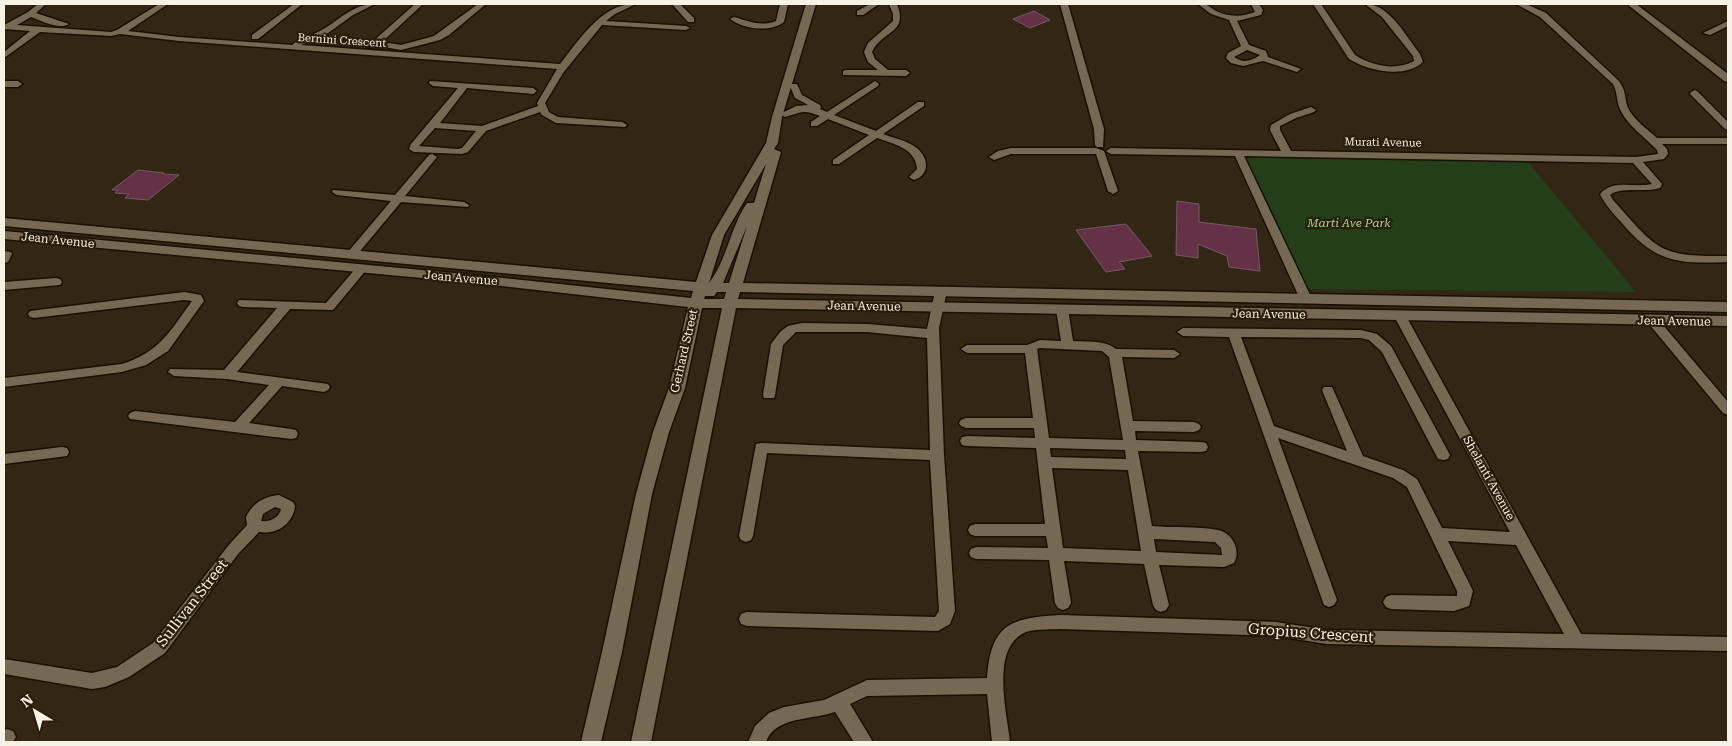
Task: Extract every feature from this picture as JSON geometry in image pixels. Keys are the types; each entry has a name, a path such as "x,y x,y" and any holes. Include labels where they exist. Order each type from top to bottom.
{"main road":[{"name":"Gerhard Street","path":"591,742 644,494 661,432 677,388 696,303 708,288 718,235 772,143 777,117 811,4"},
{"path":"641,742 733,289 794,86 815,4"},
{"path":"1631,4 1728,79"},
{"path":"1706,49 1728,66"},
{"path":"708,288 748,210 764,188"},
{"name":"Jean Avenue","path":"4,222 708,288 1728,307"},
{"name":"Jean Avenue","path":"4,235 696,303 1728,321"},
{"path":"319,251 326,257 446,270 454,272 455,278"}],"street":[{"path":"6,27 32,14 42,4"},
{"path":"120,32 164,4"},
{"path":"297,5 255,37 302,40 322,34 343,16 371,4"},
{"path":"364,53 378,43 419,4"},
{"path":"378,43 401,48 436,38 446,33 482,4"},
{"path":"622,125 556,120 549,116 542,108 542,98 545,90 562,67 600,23 612,13 632,4"},
{"path":"676,4 691,20"},
{"path":"734,19 753,26 775,24 780,22 784,4"},
{"path":"860,13 874,4"},
{"path":"886,73 871,60 868,52 874,42 897,23 897,13 893,4"},
{"path":"1064,4 1101,148 1109,162 1107,168 1113,190"},
{"path":"1202,4 1216,13 1232,18 1249,17 1258,13 1259,10 1255,4"},
{"path":"1317,4 1352,57 1362,64 1373,67 1395,68 1419,62 1417,56 1384,16 1369,4"},
{"path":"1520,4 1543,16 1616,83 1622,93 1623,106 1627,114 1656,141 1728,141"},
{"path":"32,14 57,23 109,26"},
{"path":"1232,18 1246,47 1265,54 1262,58"},
{"path":"600,23 686,28"},
{"path":"1707,33 1728,23"},
{"name":"Bernini Crescent","path":"6,27 112,34 120,32 179,39 562,67"},
{"path":"4,56 38,29"},
{"path":"293,48 302,40"},
{"path":"1246,47 1231,55 1230,58 1243,65 1262,58 1297,69"},
{"path":"846,72 906,74"},
{"path":"433,83 533,90"},
{"path":"4,84 18,84"},
{"path":"814,124 831,115 875,84"},
{"path":"465,85 414,146 414,149 459,152 465,150 483,129"},
{"path":"794,86 798,96 810,106 917,152 922,170 914,177"},
{"path":"1694,93 1728,127"},
{"path":"836,162 921,104"},
{"path":"785,114 810,106"},
{"path":"432,125 483,129 542,108"},
{"path":"1287,153 1275,130 1276,125 1293,116 1311,110"},
{"name":"Murati Avenue","path":"994,157 1011,151 1101,148 1238,153 1636,160 1661,157 1664,154 1656,141"},
{"path":"1238,153 1306,299"},
{"path":"352,254 432,157"},
{"path":"1636,160 1654,179 1656,186 1610,189 1605,194 1608,201 1640,237 1653,248 1667,255 1687,258 1728,259"},
{"path":"337,192 464,205"},
{"path":"243,303 329,307 361,269"},
{"path":"4,286 56,282"},
{"path":"747,619 938,624 942,622 947,611 937,455 933,334 942,291"},
{"path":"4,383 122,368 142,362 164,348 198,301 197,298 192,296 184,296 34,314"},
{"path":"226,375 286,306"},
{"path":"1062,310 1068,346"},
{"name":"Shelanti Avenue","path":"1400,316 1522,538 1576,641"},
{"path":"1653,321 1728,410"},
{"path":"769,395 777,344 779,339 792,329 802,327 834,327 933,334"},
{"path":"1183,332 1361,334 1373,337 1387,349 1443,455"},
{"path":"1234,333 1329,600"},
{"path":"967,350 1031,349 1032,346 1037,344 1102,347 1107,348 1113,353 1116,359 1144,532 1161,605"},
{"path":"1031,349 1052,530 1063,603"},
{"path":"1113,353 1174,354"},
{"path":"174,372 226,375 324,387"},
{"path":"238,427 280,381"},
{"path":"1328,390 1357,459"},
{"path":"135,416 291,434"},
{"path":"966,423 1040,424"},
{"path":"1127,426 1194,427"},
{"path":"1270,430 1357,459 1411,481 1465,591 1464,601 1454,604 1391,602"},
{"path":"967,441 1201,447"},
{"path":"746,536 761,448 937,455"},
{"path":"4,459 62,452"},
{"path":"1044,462 1134,465"},
{"name":"Sullivan Street","path":"4,667 92,681 105,679 138,664 159,648 233,550 256,526"},
{"path":"975,530 1052,530"},
{"path":"976,553 1056,554 1224,561 1229,559 1230,555 1226,543 1218,536 1144,532"},
{"path":"1437,534 1522,538"},
{"name":"Gropius Crescent","path":"1001,742 996,663 1001,643 1017,628 1034,623 1089,622 1260,628 1327,637 1728,644"},
{"path":"757,742 766,725 775,718 824,708 866,688 996,686"},
{"path":"839,702 864,742"}],"green space":[{"name":"Marti Ave Park","path":"1244,156 1528,162 1636,292 1307,289"}],"building":[{"path":"1034,11 1050,20 1030,28 1013,19"},
{"path":"138,170 179,175 148,200 125,198 129,194 115,193 118,190 112,190"},
{"path":"1177,201 1199,204 1199,222 1256,229 1260,271 1229,267 1227,256 1198,244 1198,258 1176,255"},
{"path":"1126,224 1152,256 1119,262 1125,269 1106,272 1076,230"}]}
